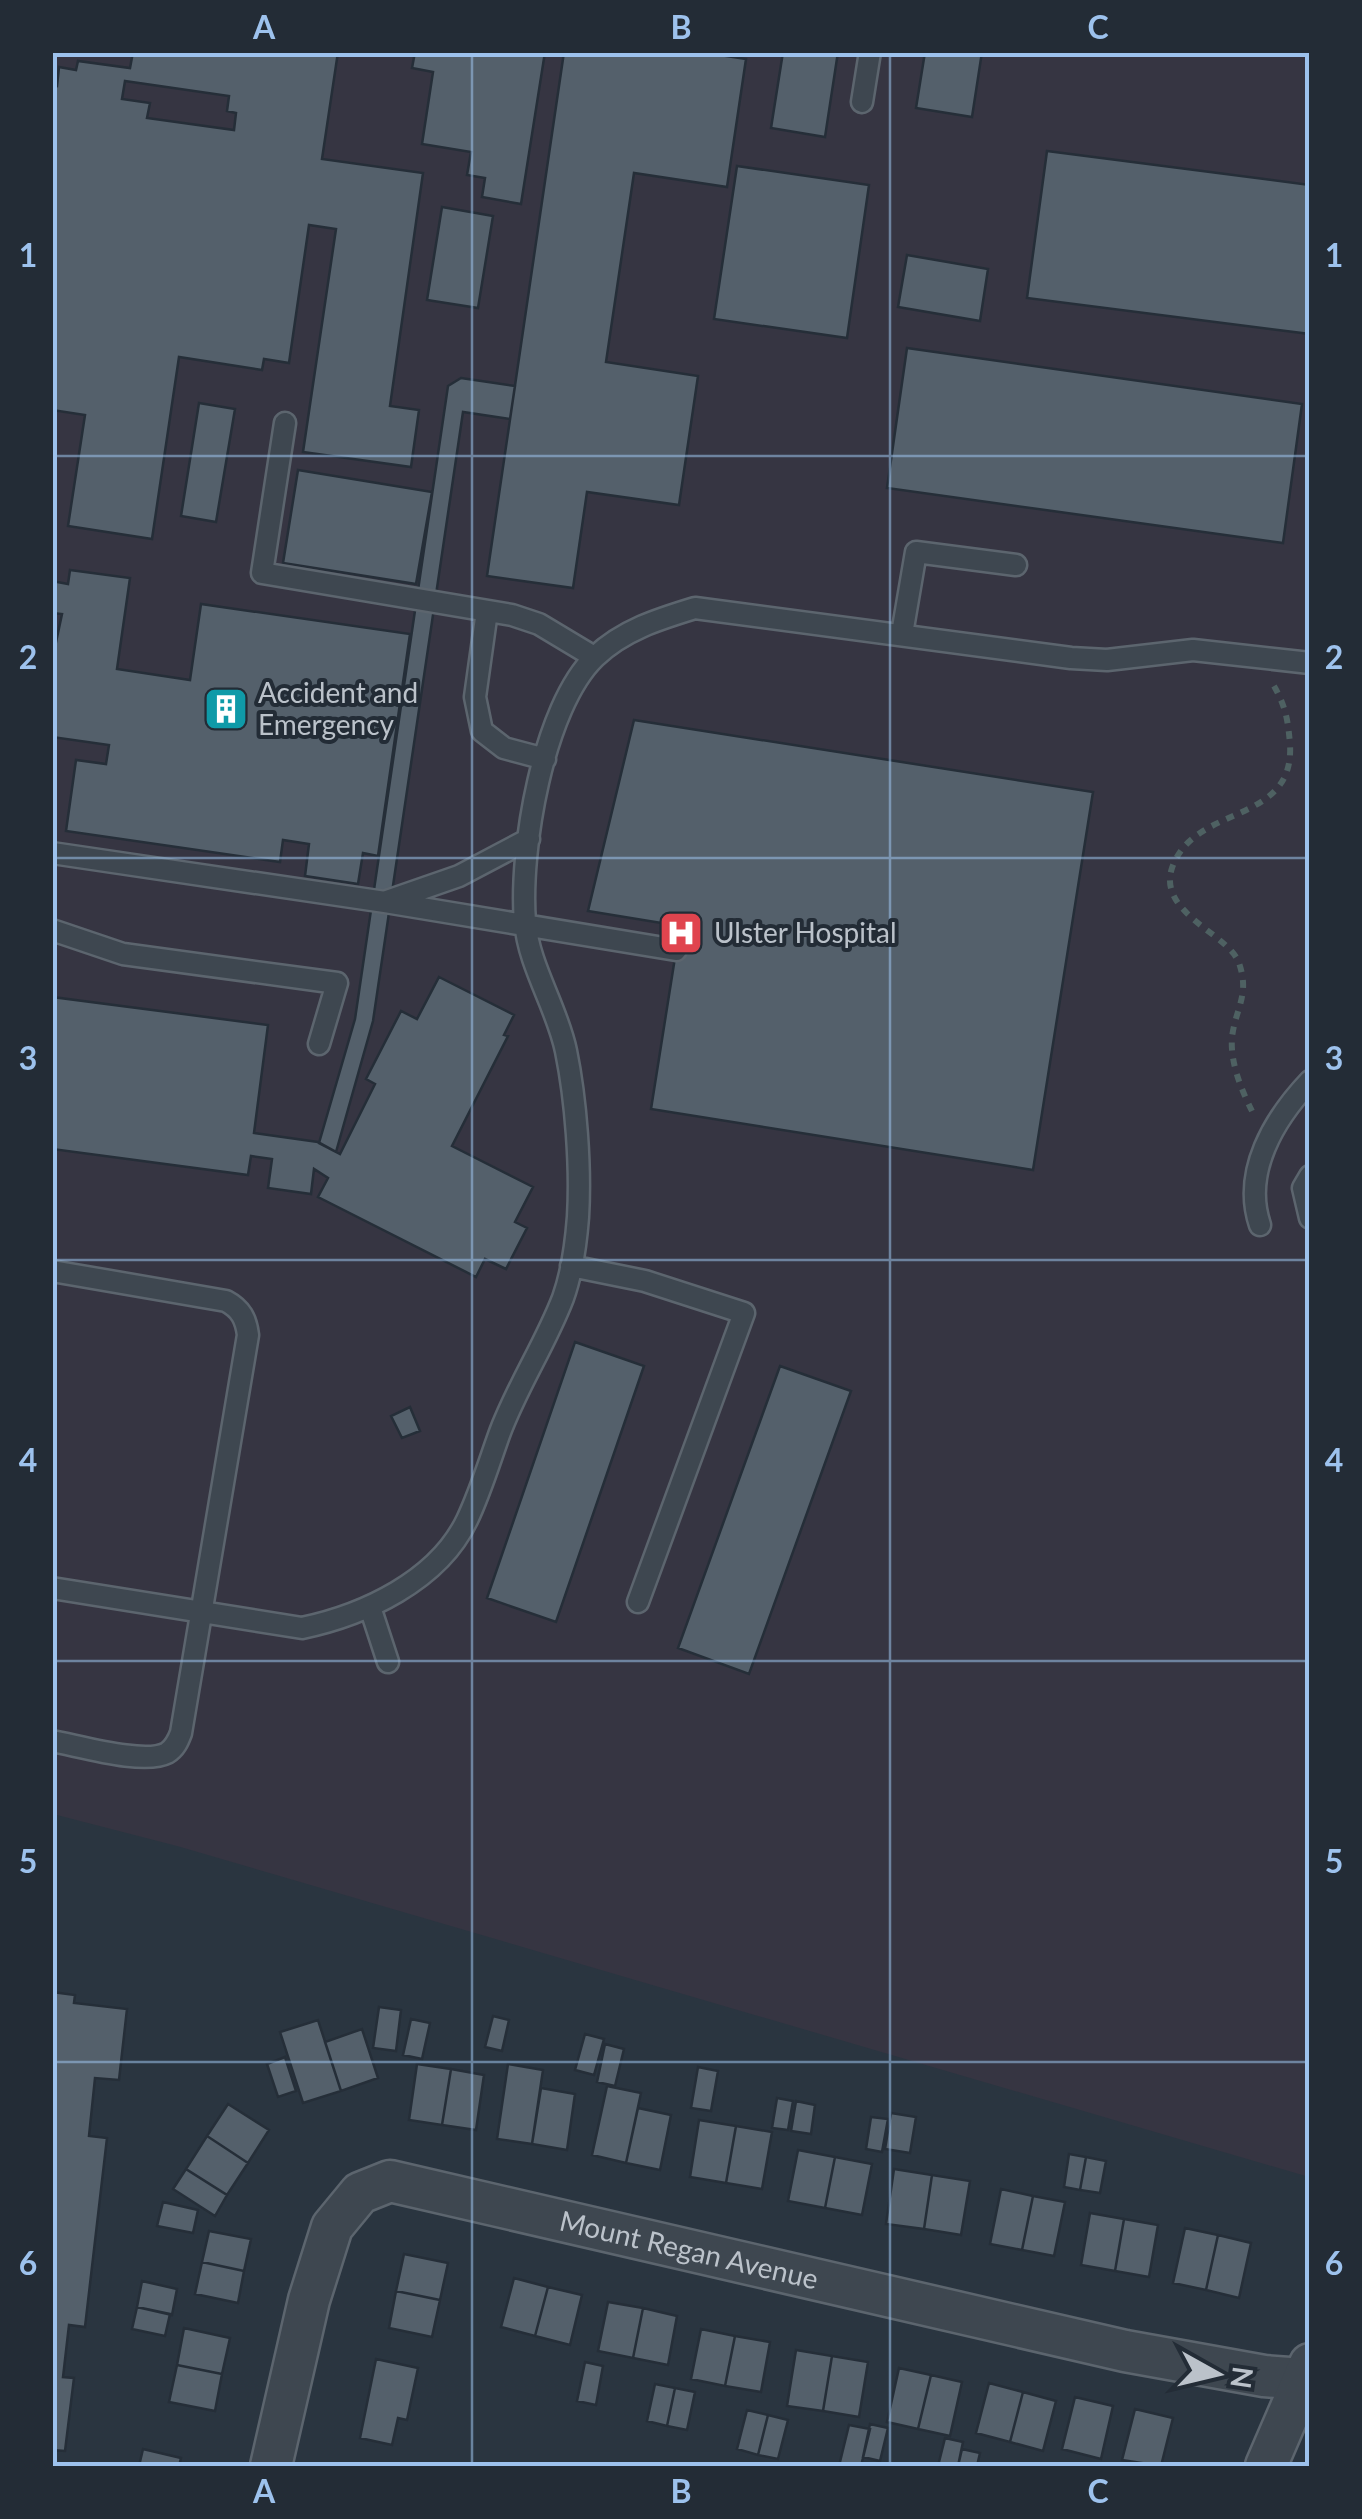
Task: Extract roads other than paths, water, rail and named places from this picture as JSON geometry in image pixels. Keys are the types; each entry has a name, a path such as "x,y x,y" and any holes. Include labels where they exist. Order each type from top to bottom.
{"street":[{"name":"Mount Regan Avenue","path":"271,2466 308,2300 332,2227 360,2194 390,2181 1125,2350 1264,2376 1306,2371"},
{"path":"1266,2466 1306,2371"}],"lane":[{"path":"862,102 870,52"},
{"path":"285,423 262,572 488,611 540,624 594,658"},
{"path":"902,634 916,552 1016,564"},
{"path":"52,1588 302,1628 342,1620 370,1608 412,1581 443,1554 466,1523 506,1418 563,1298 572,1266 578,1215 575,1129 566,1050 538,975 525,925 524,873 553,725 570,689 594,658 625,634 696,608 1071,658 1106,660 1193,650 1310,663"},
{"path":"488,611 475,697 482,730 504,748 545,759"},
{"path":"385,902 459,876 529,839"},
{"path":"52,853 676,950"},
{"path":"52,930 122,954 336,983 320,1044"},
{"path":"1260,1224 1254,1207 1256,1170 1284,1111 1310,1081"},
{"path":"1310,1176 1303,1188 1310,1218"},
{"path":"572,1266 645,1282 744,1313 638,1602"},
{"path":"52,1271 226,1301 238,1307 248,1336 176,1746 147,1758 52,1741"},
{"path":"370,1608 388,1662"}],"place":[{"name":"Accident and Emergency","path":"226,709"},
{"name":"Ulster Hospital","path":"681,933"}]}
